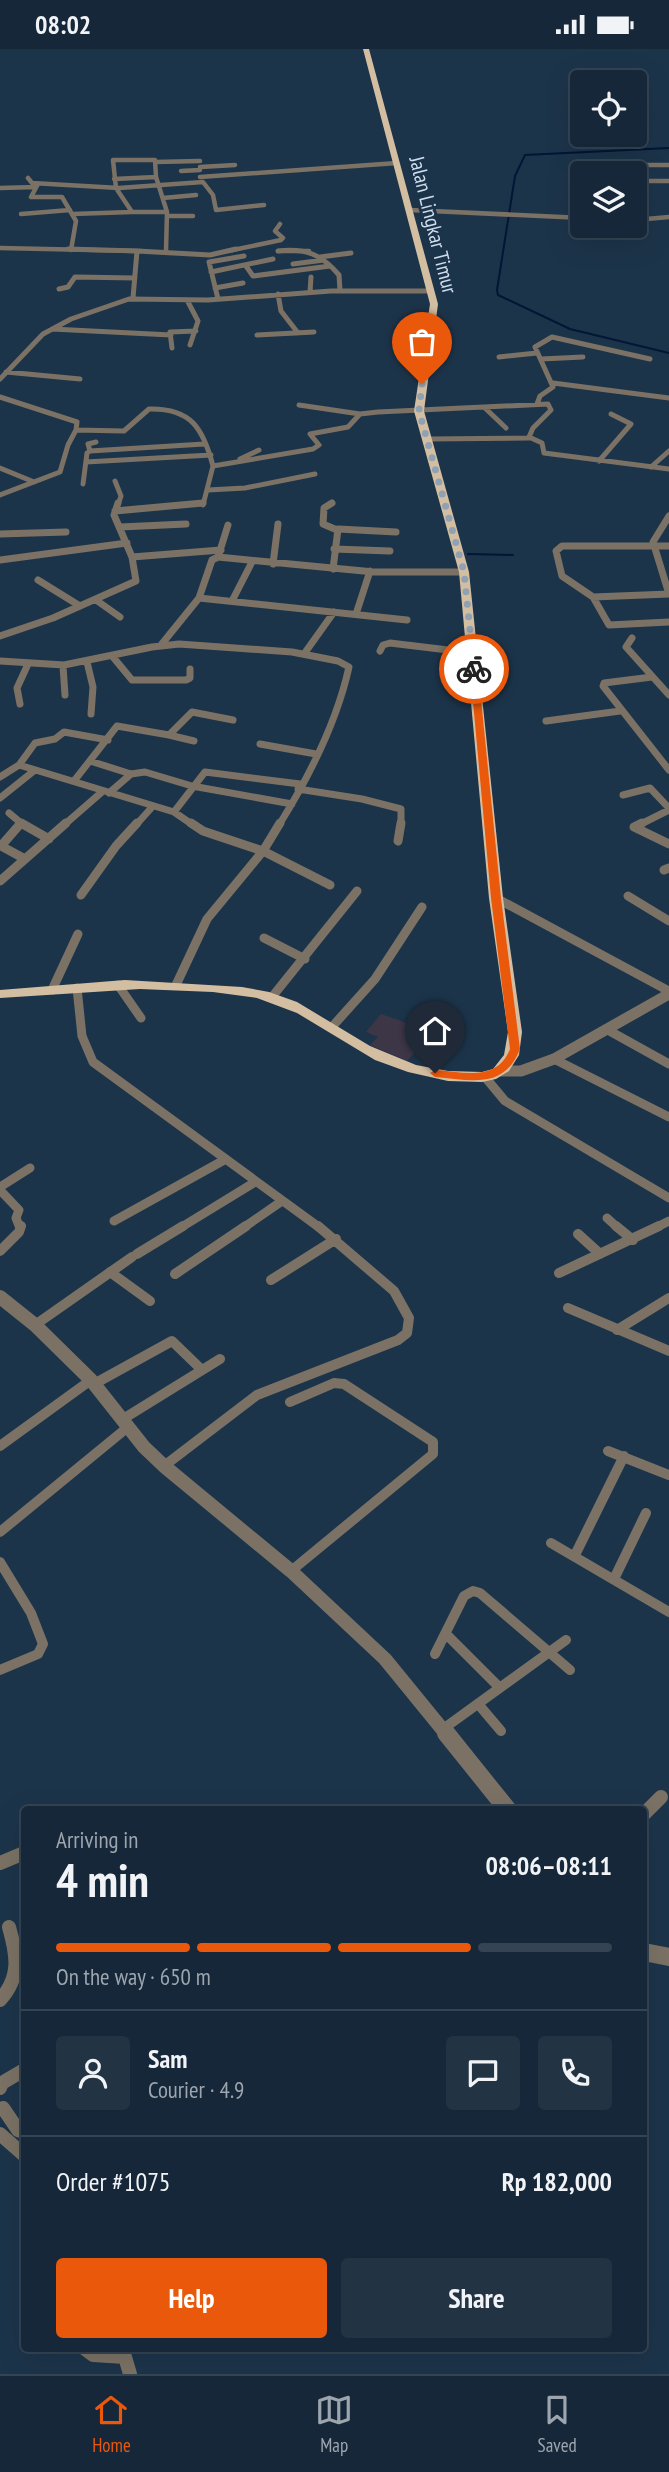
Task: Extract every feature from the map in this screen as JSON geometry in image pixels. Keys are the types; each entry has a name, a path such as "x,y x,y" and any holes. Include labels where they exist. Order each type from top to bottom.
{"highway":[{"name":"Jalan Lingkar Timur","path":"366,49 434,308 419,411 464,572 496,898 515,1032 515,1049 510,1061 500,1071"},
{"path":"0,994 118,985 176,985 272,997 387,1060 421,1071 450,1076 485,1077 500,1071"}],"street":[{"path":"132,212 116,188 113,159 235,165"},
{"path":"156,162 156,177 167,215 166,252"},
{"path":"0,188 116,188 397,163"},
{"path":"181,171 200,164"},
{"path":"200,164 202,179 209,187 215,209 219,211 264,205"},
{"path":"647,165 669,165"},
{"path":"114,180 156,177"},
{"path":"29,178 37,186"},
{"path":"647,181 669,181"},
{"path":"37,186 31,197 61,197 76,221 71,250"},
{"path":"163,198 197,195"},
{"path":"410,210 570,218"},
{"path":"22,214 132,212 193,216"},
{"path":"565,218 564,212 570,212"},
{"path":"136,219 167,215"},
{"path":"647,219 669,217"},
{"path":"0,248 210,255 278,241 283,238 275,231 280,224"},
{"path":"278,251 343,248"},
{"path":"133,298 137,251"},
{"path":"314,251 339,275 340,291"},
{"path":"283,265 351,253"},
{"path":"218,299 209,262 244,256"},
{"path":"211,272 273,260"},
{"path":"308,262 315,268"},
{"path":"246,266 253,276 330,266"},
{"path":"59,289 68,287 73,279 79,277 135,278"},
{"path":"310,292 311,277"},
{"path":"215,288 243,283"},
{"path":"0,379 28,347 52,329 71,319 133,298 187,300 310,292 431,291"},
{"path":"278,294 281,311 298,333"},
{"path":"187,300 198,321 190,345"},
{"path":"52,329 170,335 173,331 196,331"},
{"path":"257,335 314,332"},
{"path":"170,335 172,348"},
{"path":"537,404 540,396 553,387 553,383 536,345 552,337 650,359"},
{"path":"499,357 583,357"},
{"path":"0,362 13,363"},
{"path":"6,372 80,379"},
{"path":"553,383 669,398"},
{"path":"0,397 77,422 60,472 0,495"},
{"path":"299,405 360,414 548,404 552,408 533,428 530,438"},
{"path":"485,408 491,418 504,424 506,428"},
{"path":"76,430 124,431 150,409 186,414 191,418 211,455 213,466 208,490 205,503 200,506 115,511"},
{"path":"213,466 313,449 319,445 310,434 348,427 360,414"},
{"path":"599,461 631,424 611,414"},
{"path":"428,439 530,438 541,442 541,451 549,454 669,469"},
{"path":"83,484 90,451 87,445 96,442"},
{"path":"90,451 204,444"},
{"path":"234,463 259,450"},
{"path":"651,467 669,451"},
{"path":"86,462 211,455"},
{"path":"0,468 34,482"},
{"path":"11,473 22,468"},
{"path":"208,490 245,488 315,474"},
{"path":"0,636 96,600 136,581 132,557 114,515 121,496 115,481"},
{"path":"332,503 324,509 323,524 326,527 337,530 396,532"},
{"path":"593,597 669,594 654,546 655,536 669,516"},
{"path":"120,527 186,524"},
{"path":"273,564 278,524"},
{"path":"161,645 199,598 212,560 219,554 228,525"},
{"path":"332,569 337,530"},
{"path":"0,534 66,532"},
{"path":"0,560 127,543"},
{"path":"669,546 559,547 556,551 562,576 593,597 609,625 669,622"},
{"path":"334,549 390,551"},
{"path":"132,557 219,554 252,562 332,569 464,572"},
{"path":"232,601 252,562"},
{"path":"356,614 370,571"},
{"path":"38,580 80,606"},
{"path":"199,598 407,620"},
{"path":"96,600 120,617"},
{"path":"303,654 334,612"},
{"path":"632,638 626,647 669,695"},
{"path":"380,651 383,645 390,643 473,653"},
{"path":"0,661 63,666 161,645 190,644 303,654 342,661 349,667 342,698 292,804 263,851 207,919 176,985"},
{"path":"113,657 132,680 187,680 190,678 190,669"},
{"path":"87,662 93,687 91,714"},
{"path":"20,704 17,688 27,664"},
{"path":"63,666 65,695"},
{"path":"652,677 603,684 620,711 669,770"},
{"path":"546,721 620,711"},
{"path":"169,735 192,712 233,720"},
{"path":"74,781 108,740 115,727 194,741"},
{"path":"0,777 19,765 35,743 55,739 65,731 108,740"},
{"path":"260,744 316,754"},
{"path":"90,761 131,773 145,772 192,786 292,804"},
{"path":"19,765 174,812 209,834 263,851 330,885"},
{"path":"0,798 35,770"},
{"path":"174,812 205,772 299,786 401,809 403,813 398,841"},
{"path":"0,881 131,773"},
{"path":"623,795 650,788 669,809 634,827 669,844"},
{"path":"80,895 116,846 153,806"},
{"path":"9,813 50,839"},
{"path":"21,823 1,845 26,859"},
{"path":"272,997 357,891"},
{"path":"628,896 669,921"},
{"path":"496,898 669,993"},
{"path":"331,1028 366,990 422,907"},
{"path":"52,990 78,934"},
{"path":"264,938 305,959"},
{"path":"118,985 141,1018"},
{"path":"77,988 83,1038 86,1051 93,1062 336,1239 394,1291 409,1318 407,1333 398,1340 257,1395 164,1467"},
{"path":"500,1071 521,1071 554,1059 669,993"},
{"path":"606,1029 669,1064"},
{"path":"554,1059 669,1117"},
{"path":"485,1077 505,1101 669,1198"},
{"path":"114,1221 226,1159"},
{"path":"0,1251 19,1231 21,1225 16,1218 19,1210 0,1188 30,1168"},
{"path":"35,1325 110,1272 256,1182"},
{"path":"175,1273 282,1201"},
{"path":"607,1218 633,1240"},
{"path":"559,1273 669,1221"},
{"path":"578,1234 600,1254"},
{"path":"271,1280 336,1239"},
{"path":"110,1272 150,1301"},
{"path":"0,1297 35,1325 93,1382 164,1467 291,1571 385,1659 505,1806"},
{"path":"617,1330 669,1298"},
{"path":"568,1308 669,1351"},
{"path":"0,1447 93,1382 172,1341 202,1370"},
{"path":"0,1532 125,1423 220,1359"},
{"path":"290,1402 334,1383 344,1384 433,1442 434,1448 433,1454 291,1571"},
{"path":"608,1451 669,1475"},
{"path":"575,1555 624,1456"},
{"path":"614,1579 646,1513"},
{"path":"551,1543 669,1612"},
{"path":"0,1670 38,1654 43,1644 31,1613 1,1567"},
{"path":"436,1654 464,1596 473,1591 480,1593 570,1670"},
{"path":"446,1634 499,1687"},
{"path":"443,1728 479,1705 499,1687 566,1640"},
{"path":"479,1705 501,1731"},
{"path":"647,1811 661,1797"},
{"path":"0,1863 21,1854"},
{"path":"0,2000 15,1983 16,1976 15,1949 9,1927"},
{"path":"647,1953 669,1957"},
{"path":"21,2072 2,2084 0,2089 2,2109 21,2131"},
{"path":"0,2134 21,2152"},
{"path":"89,2352 93,2355 125,2357 130,2374"}],"shaded area":[{"path":"381,1014 433,1032 407,1061 370,1045 378,1037 366,1032"}],"waterway":[{"path":"669,148 525,155 515,176 497,290 498,295 570,329 669,353"},
{"path":"468,554 513,555"}],"way so far":[{"path":"422,384 419,411 464,572 474,669"}],"route":[{"path":"435,1073 485,1077 500,1071 510,1061 515,1049 515,1032 496,898 474,669"}]}
